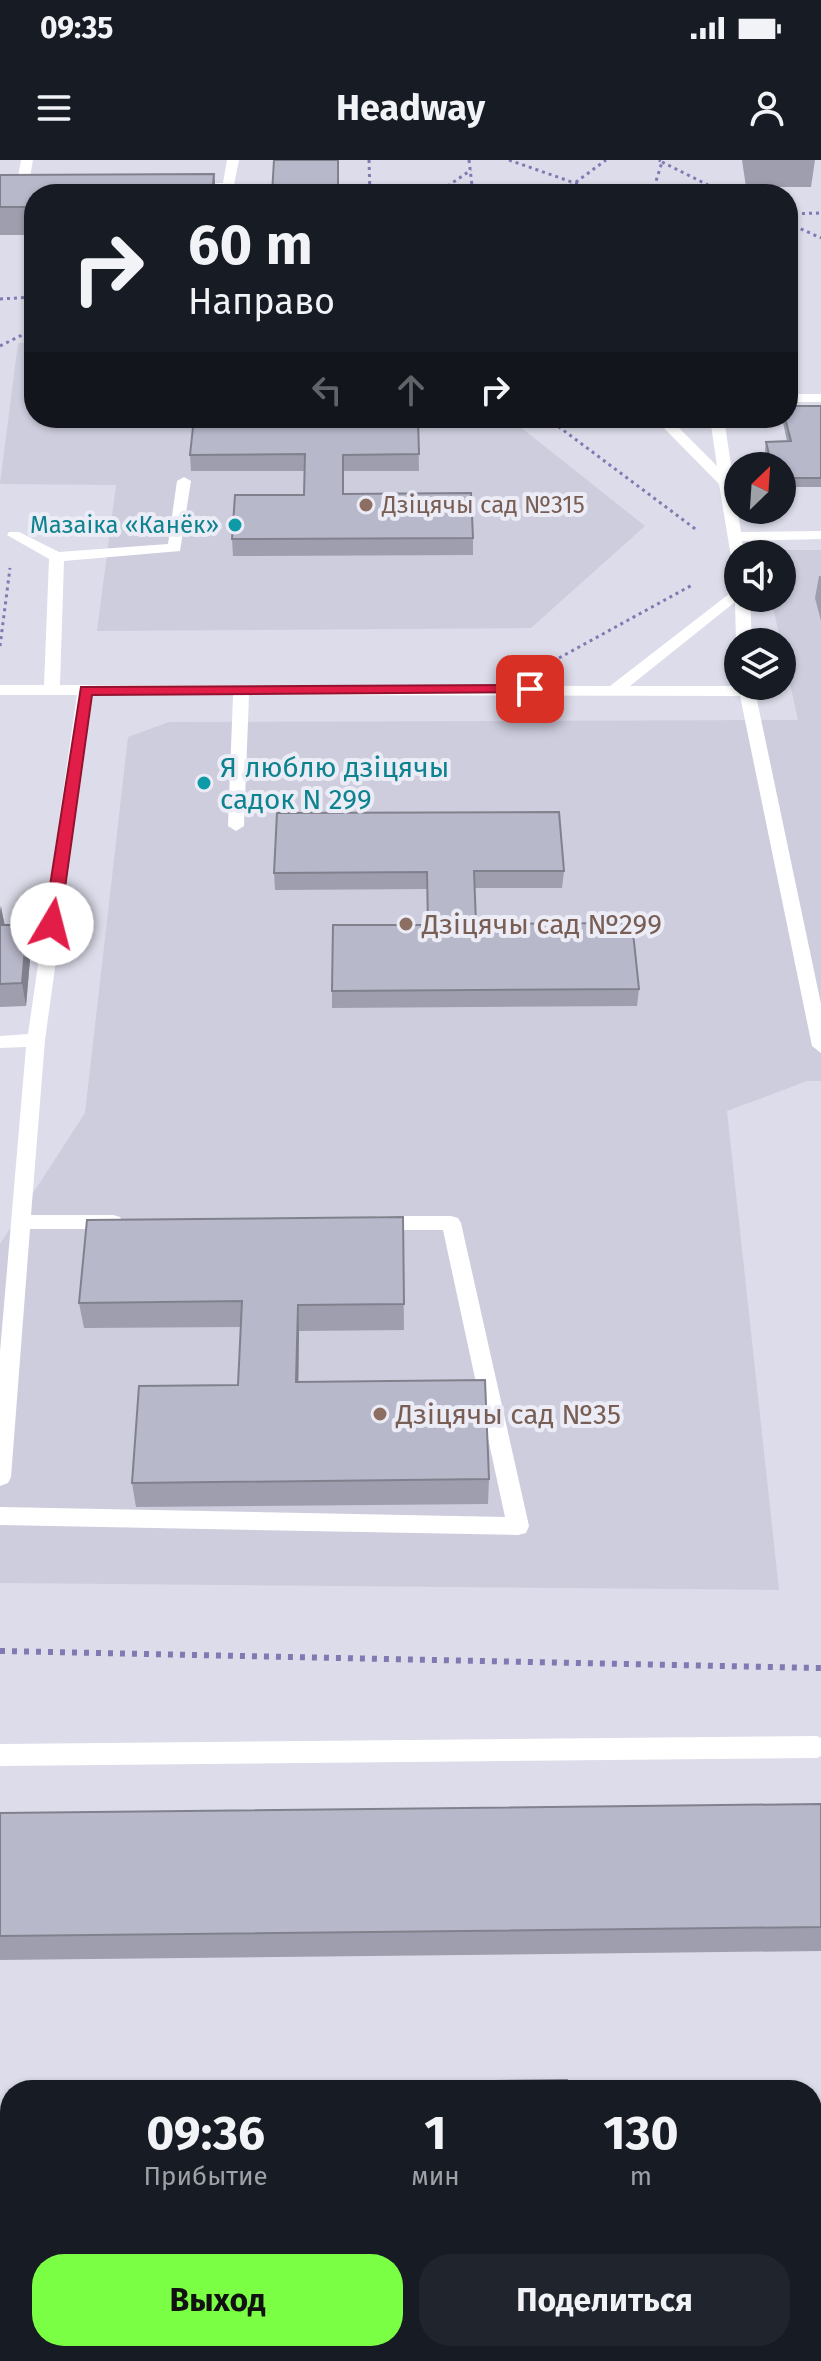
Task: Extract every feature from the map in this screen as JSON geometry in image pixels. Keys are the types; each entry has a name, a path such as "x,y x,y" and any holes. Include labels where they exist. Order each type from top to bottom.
{"lane":[{"path":"24,188 16,188 27,160"},
{"path":"229,184 233,160"},
{"path":"798,398 821,398"},
{"path":"671,428 724,481"},
{"path":"718,428 724,474"},
{"path":"14,535 57,557 175,548 184,481"},
{"path":"732,524 734,540"},
{"path":"734,537 821,535"},
{"path":"52,689 57,557"},
{"path":"615,690 724,603"},
{"path":"0,690 724,688"},
{"path":"0,1477 36,1040 86,690"},
{"path":"236,826 241,690"},
{"path":"749,700 821,1046"},
{"path":"0,1042 36,1040"},
{"path":"21,1222 133,1222"},
{"path":"0,1516 518,1526 451,1223 356,1223"},
{"path":"0,1755 817,1747"}],"path":[{"path":"369,160 370,184"},
{"path":"469,160 472,184"},
{"path":"509,160 569,184"},
{"path":"573,184 606,160"},
{"path":"654,184 660,161 706,184"},
{"path":"451,184 471,170"},
{"path":"798,214 821,213"},
{"path":"798,228 821,238"},
{"path":"0,299 24,298"},
{"path":"0,346 24,334"},
{"path":"560,428 724,552"},
{"path":"0,646 14,535"},
{"path":"502,689 724,570"},
{"path":"0,1651 821,1668"}],"shaded area":[{"name":"Дзіцячы сад №315","path":"18,343 24,343 24,428 522,428 645,526 531,628 97,631 116,485 0,484"},
{"path":"796,550 821,550 821,1081 807,1081 727,1111 779,1590 0,1583 0,1244 85,1113 128,737 169,722 798,720 794,700 796,700 796,628 778,628 774,612 796,612"}],"building":[{"path":"274,160 338,160 338,184 273,184"},
{"path":"214,174 213,184 24,184 24,207 0,207 0,175"},
{"path":"798,406 821,406 821,478 796,478 796,452 768,452 766,442 791,441 788,428 798,428"},
{"path":"193,428 418,428 419,454 343,455 343,494 471,493 473,538 232,539 235,495 304,495 305,454 190,455"},
{"path":"559,812 564,871 474,871 476,924 632,923 639,989 332,991 333,925 428,925 427,872 274,873 277,813"},
{"path":"0,925 27,925 22,983 0,984"},
{"path":"403,1217 404,1304 298,1305 296,1382 485,1380 489,1479 132,1483 139,1386 238,1385 242,1301 79,1303 87,1220"},
{"path":"821,1804 821,1927 0,1936 0,1813"}],"place":[{"name":"Дзіцячы сад №315","path":"366,505"},
{"name":"Мазаіка «Канёк»","path":"235,525"},
{"name":"Я люблю дзіцячы садок N 299","path":"204,783"},
{"name":"Дзіцячы сад №299","path":"406,924"},
{"name":"Дзіцячы сад №35","path":"380,1414"}],"route":[{"path":"52,924 86,690 530,689"}]}
